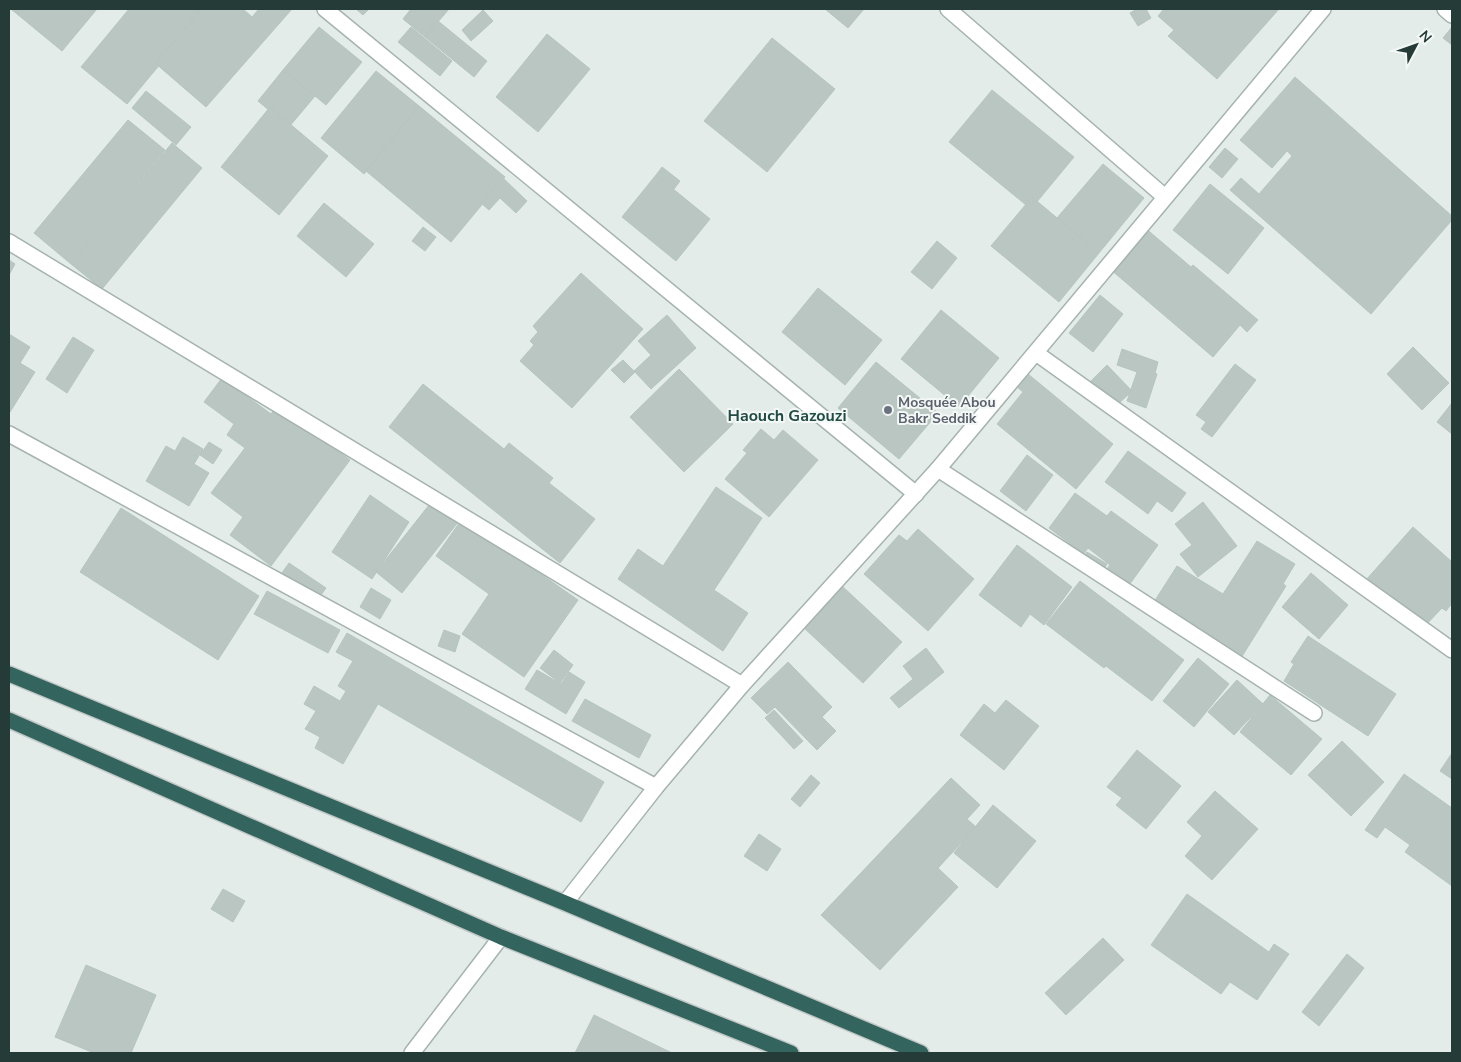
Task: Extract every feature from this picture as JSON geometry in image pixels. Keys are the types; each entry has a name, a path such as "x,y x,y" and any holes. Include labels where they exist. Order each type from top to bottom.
{"highway":[{"path":"9,674 565,903 921,1053"},
{"path":"9,720 501,937 791,1053"}],"street":[{"path":"325,9 916,494"},
{"path":"948,9 1165,197"},
{"path":"565,903 656,787 742,685 938,469 1323,9"},
{"path":"1445,9 1452,15"},
{"path":"9,242 742,685"},
{"path":"1036,353 1452,650"},
{"path":"9,434 656,787"},
{"path":"938,469 1314,713"},
{"path":"412,1053 501,937"}],"building":[{"path":"11,9 97,9 62,51"},
{"path":"129,9 206,9 127,104 81,67"},
{"path":"202,9 243,9 252,17 259,9 292,9 206,107 155,63"},
{"path":"356,9 369,9 363,15"},
{"path":"411,9 449,9 425,37 403,19"},
{"path":"825,9 864,9 848,28"},
{"path":"1137,9 1146,9 1151,18 1138,26 1130,13"},
{"path":"1164,9 1279,9 1217,79 1168,36 1174,30 1158,16"},
{"path":"483,10 493,21 471,41 462,30"},
{"path":"438,21 487,61 474,77 425,37"},
{"path":"319,27 362,62 326,105 283,70"},
{"path":"411,27 452,61 440,76 398,42"},
{"path":"1452,27 1452,45 1443,38"},
{"path":"547,34 590,69 538,132 496,97"},
{"path":"772,38 835,89 767,172 704,121"},
{"path":"283,70 315,96 289,127 258,101"},
{"path":"376,71 419,106 364,174 321,138"},
{"path":"1295,77 1452,216 1452,220 1371,314 1230,190 1241,178 1259,194 1292,156 1287,151 1272,168 1240,140"},
{"path":"992,90 1074,157 1031,209 949,142"},
{"path":"146,91 191,127 176,145 132,108"},
{"path":"419,106 505,177 451,242 366,171"},
{"path":"270,107 328,156 279,215 221,167"},
{"path":"128,120 165,150 71,264 34,233"},
{"path":"172,143 202,168 102,289 71,264"},
{"path":"1225,148 1238,159 1222,178 1209,167"},
{"path":"1103,164 1144,198 1099,253 1057,218"},
{"path":"662,167 680,181 674,189 656,175"},
{"path":"656,175 710,219 676,261 622,217"},
{"path":"503,178 527,201 516,213 500,198 489,210 481,203"},
{"path":"1210,184 1264,228 1228,274 1173,230"},
{"path":"1032,197 1099,253 1059,302 991,246"},
{"path":"324,203 374,244 346,277 297,236"},
{"path":"423,227 436,237 425,251 412,241"},
{"path":"1144,227 1191,267 1193,265 1258,320 1247,332 1240,325 1213,357 1110,269"},
{"path":"937,241 957,258 932,289 911,272"},
{"path":"9,260 15,264 9,275"},
{"path":"581,273 643,329 572,408 520,361 534,345 530,341 538,332 533,326"},
{"path":"818,288 882,340 845,385 782,332"},
{"path":"1100,295 1123,314 1093,352 1069,333"},
{"path":"941,310 999,358 959,407 901,359"},
{"path":"667,315 696,348 651,389 634,371 651,355 638,341"},
{"path":"9,334 30,347 20,363 35,372 10,412 9,411"},
{"path":"73,337 94,350 67,393 46,379"},
{"path":"1413,347 1449,383 1422,410 1387,374"},
{"path":"1122,349 1158,362 1155,373 1157,374 1146,408 1127,401 1137,372 1117,365"},
{"path":"623,360 635,372 624,383 611,370"},
{"name":"Mosquée Abou Bakr Seddik","path":"876,362 938,413 899,459 838,408"},
{"path":"1235,364 1256,380 1212,437 1201,429 1206,422 1196,415"},
{"path":"1107,365 1132,391 1116,406 1091,381"},
{"path":"679,369 733,424 684,472 630,417"},
{"path":"1028,374 1113,444 1076,489 997,424 1023,392 1017,387"},
{"path":"222,378 271,414 277,406 350,460 271,566 230,535 243,517 211,493 245,448 227,435 234,424 204,402"},
{"path":"423,384 504,449 509,443 553,478 549,483 595,519 560,563 389,427"},
{"path":"1452,403 1452,434 1437,422"},
{"path":"761,429 774,440 783,430 818,460 769,517 725,479 747,453 743,450"},
{"path":"183,437 203,449 194,464 209,473 189,506 146,481 166,446 175,451"},
{"path":"209,442 222,450 213,464 200,455"},
{"path":"1128,451 1186,493 1172,512 1157,501 1148,514 1105,482"},
{"path":"1027,455 1053,475 1026,511 1000,491"},
{"path":"716,487 762,518 714,590 748,613 723,651 618,579 638,549 663,566"},
{"path":"1075,493 1107,516 1111,511 1158,545 1124,592 1101,576 1110,565 1088,548 1078,562 1063,551 1069,543 1049,528"},
{"path":"370,495 409,522 372,579 332,552"},
{"path":"433,500 459,521 402,593 376,572"},
{"path":"1203,502 1237,546 1198,577 1180,554 1192,545 1175,524"},
{"path":"121,508 259,596 218,660 80,572"},
{"path":"462,519 578,600 524,677 462,634 489,594 436,556"},
{"path":"1413,527 1452,562 1452,603 1446,611 1442,608 1422,629 1358,589"},
{"path":"918,529 974,579 928,631 864,574 899,535 907,541"},
{"path":"1257,541 1295,564 1283,584 1286,586 1241,658 1154,602 1177,566 1223,594"},
{"path":"1017,545 1072,587 1044,625 1030,614 1021,627 979,595"},
{"path":"1087,552 1107,564 1100,575 1080,562"},
{"path":"289,563 326,588 316,602 279,577"},
{"path":"1311,573 1348,605 1319,639 1282,607"},
{"path":"1080,581 1184,660 1152,701 1106,666 1104,668 1046,624"},
{"path":"842,586 902,642 863,683 803,627"},
{"path":"371,588 391,600 380,619 360,607"},
{"path":"267,591 340,630 328,653 254,614"},
{"path":"444,630 460,636 455,652 438,646"},
{"path":"347,633 604,782 581,822 378,704 343,764 315,748 320,737 305,729 316,711 304,704 314,686 340,701 346,691 338,686 353,661 336,652"},
{"path":"1308,636 1396,694 1368,736 1284,681 1294,664 1291,662"},
{"path":"926,648 944,672 899,708 890,698 913,679 903,666"},
{"path":"554,650 573,665 560,683 540,668"},
{"path":"1198,658 1229,684 1194,727 1163,701"},
{"path":"788,662 832,707 822,717 836,731 817,750 775,707 767,714 751,698"},
{"path":"537,670 561,684 569,672 585,682 566,714 525,689"},
{"path":"1237,680 1263,704 1234,735 1208,712"},
{"path":"1270,695 1322,739 1291,775 1240,732"},
{"path":"585,699 651,735 639,758 572,721"},
{"path":"1006,700 1039,726 1004,770 960,735 984,704 995,713"},
{"path":"774,710 803,741 794,749 765,718"},
{"path":"1342,741 1384,782 1351,816 1308,775"},
{"path":"1137,750 1181,786 1146,829 1116,805 1122,798 1107,787"},
{"path":"1452,753 1452,779 1440,771"},
{"path":"1404,774 1452,808 1452,886 1405,852 1410,845 1385,827 1377,838 1365,830"},
{"path":"811,775 820,783 800,807 791,799"},
{"path":"951,778 980,805 967,819 976,827 938,868 958,887 880,970 821,915"},
{"path":"1215,791 1258,829 1212,880 1185,856 1202,836 1187,822"},
{"path":"993,805 1036,841 997,888 954,853"},
{"path":"759,834 781,849 767,871 744,856"},
{"path":"223,889 245,901 233,922 211,909"},
{"path":"1187,894 1269,952 1274,944 1289,954 1257,1000 1230,982 1221,994 1151,945"},
{"path":"1103,938 1124,960 1066,1015 1045,993"},
{"path":"1347,954 1364,968 1319,1026 1302,1012"},
{"path":"86,965 156,995 131,1053 94,1053 55,1037"},
{"path":"594,1015 672,1053 575,1053"}],"place":[{"name":"Mosquée Abou Bakr Seddik","path":"888,410"}],"district":[{"name":"Haouch Gazouzi","path":"787,415"}]}
